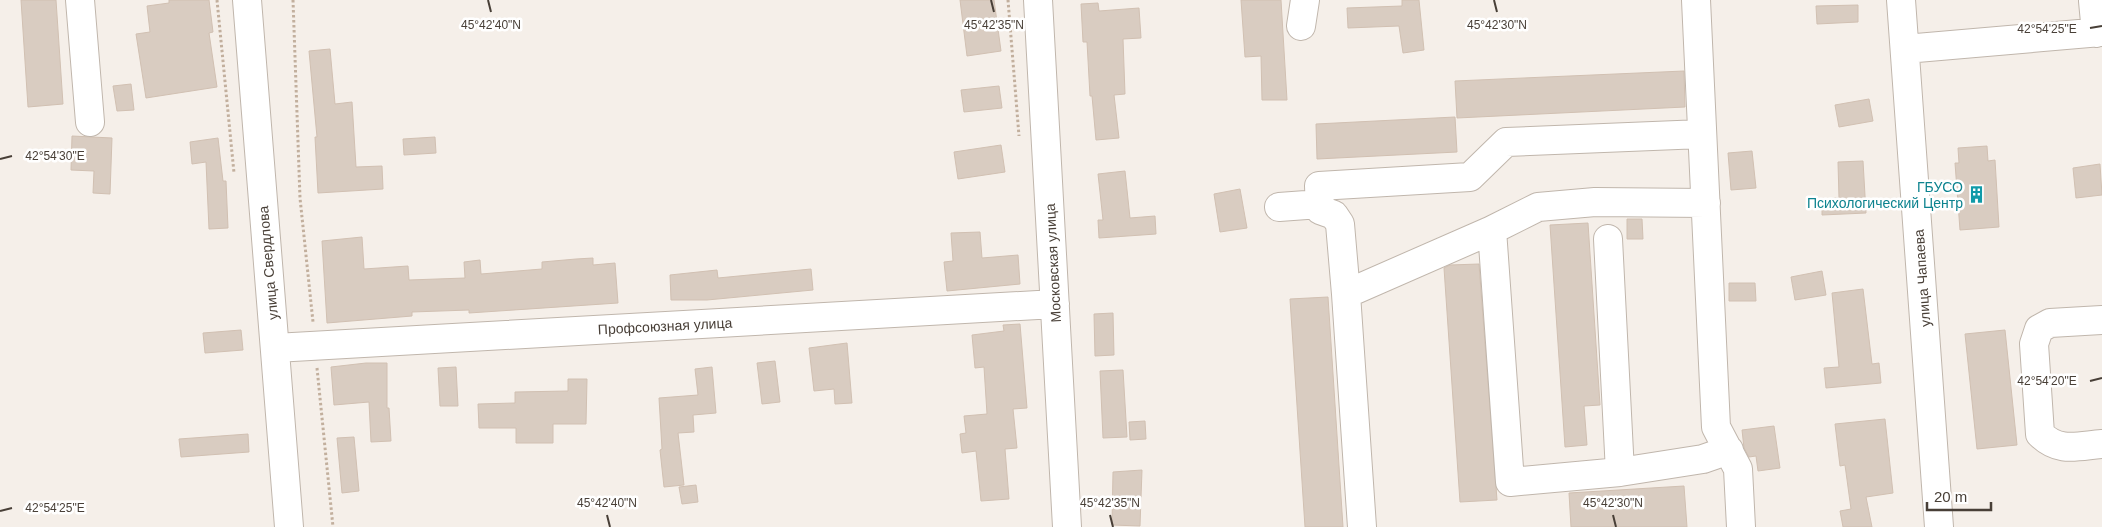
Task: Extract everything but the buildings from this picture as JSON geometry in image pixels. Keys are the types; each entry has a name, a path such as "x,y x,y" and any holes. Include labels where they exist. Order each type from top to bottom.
{"street":[{"path":"80,0 90,122"},
{"name":"улица Свердлова","path":"247,0 289,527"},
{"name":"Московская улица","path":"1038,0 1067,527"},
{"path":"1696,0 1716,427 1738,469 1741,527"},
{"name":"улица Чапаева","path":"1901,0 1939,527"},
{"path":"1905,49 2099,33 2093,1"},
{"path":"1362,527 1340,224 1334,214 1320,210 1319,186 1470,176 1506,142 1702,134"},
{"path":"1346,294 1492,230 1538,207 1595,202 1706,204"},
{"path":"1279,208 1320,204"},
{"path":"1492,230 1510,482 1620,472 1704,459 1728,450"},
{"path":"1608,239 1620,472"},
{"name":"Профсоюзная улица","path":"275,348 1055,304"},
{"path":"2102,320 2050,324 2040,329 2034,344 2040,434 2050,443 2063,447 2102,444"}],"path":[{"path":"293,0 300,198 333,527"}],"place":[{"name":"ГБУСО Психологический Центр","path":"1977,195"}]}
